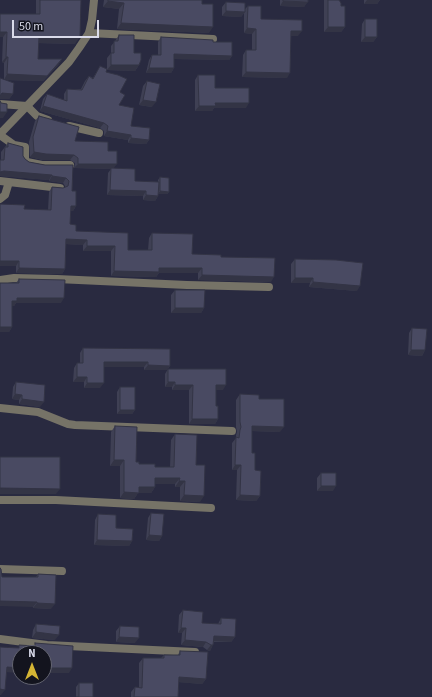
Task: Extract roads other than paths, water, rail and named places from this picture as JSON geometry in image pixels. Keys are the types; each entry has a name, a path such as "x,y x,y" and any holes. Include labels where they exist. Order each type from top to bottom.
{"street":[{"path":"70,165 42,165 27,162 25,147 14,145 0,134 69,62 89,33 94,0"},
{"path":"89,33 213,39"},
{"path":"0,104 27,106 37,116 99,133"},
{"path":"0,181 60,188"},
{"path":"0,199 4,195 9,182"},
{"path":"0,280 14,278 57,279 269,287"},
{"path":"0,408 38,412 68,424 75,425 232,431"},
{"path":"0,500 64,501 211,508"},
{"path":"0,569 62,571"},
{"path":"0,639 47,645 202,652"}]}
